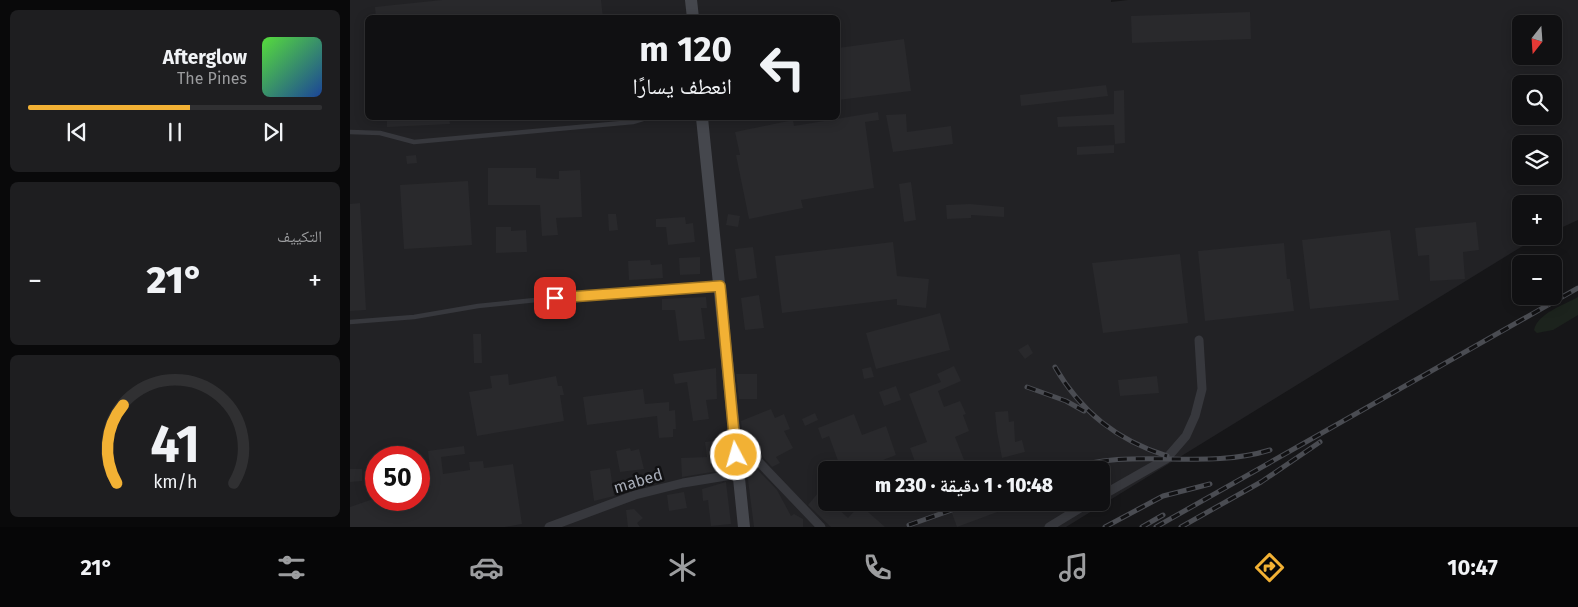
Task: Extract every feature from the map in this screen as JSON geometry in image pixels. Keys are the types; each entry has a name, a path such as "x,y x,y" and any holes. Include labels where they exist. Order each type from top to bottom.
{"main road":[{"path":"691,0 693,15"},
{"path":"702,120 744,527"}],"street":[{"path":"1110,491 1166,459 1186,436 1195,416 1202,389 1199,340"},
{"path":"734,437 821,527"},
{"name":"mabed","path":"549,527 635,496 683,483 738,474"},
{"path":"1049,527 1075,511"}],"lane":[{"path":"350,132 380,133 414,142 640,120"},
{"path":"350,322 414,317 478,306 555,298 720,286"}],"shaded area":[{"path":"350,0 1111,0 1111,2 1128,0 1578,0 1578,220 1562,227 1562,195 1512,195 1512,245 1525,245 1110,500 1110,461 818,461 818,511 1092,511 1066,527 350,527"},
{"path":"1578,297 1578,315 1553,330 1537,333 1534,330 1536,324 1546,314"}],"building":[{"path":"442,0 601,0 603,15 376,15 375,7"},
{"path":"1250,12 1251,39 1132,43 1131,16"},
{"path":"904,39 911,91 840,100 840,48"},
{"path":"1106,85 1108,96 1021,106 1020,95"},
{"path":"1124,90 1125,143 1115,144 1114,125 1058,127 1057,117 1114,114 1114,91"},
{"path":"878,112 879,120 865,122 874,188 801,200 803,208 749,219 736,155 740,155 735,132 793,120 794,126 840,120 840,118"},
{"path":"906,114 907,132 951,126 953,144 893,152 886,115"},
{"path":"387,120 449,120 450,124 387,127"},
{"path":"1114,145 1114,153 1077,155 1077,147"},
{"path":"416,155 417,163 407,164 406,156"},
{"path":"488,168 536,168 536,178 559,179 559,171 580,170 582,217 556,218 558,235 542,236 540,205 488,205"},
{"path":"468,181 472,245 404,249 400,185"},
{"path":"911,182 916,220 904,222 899,184"},
{"path":"360,203 366,310 350,311 350,204"},
{"path":"970,204 1004,207 1004,217 971,215 971,218 947,219 946,205"},
{"path":"608,214 616,214 618,230 609,231"},
{"path":"728,214 740,216 738,227 726,225"},
{"path":"685,217 686,224 693,223 695,242 668,245 666,227 656,227 656,219"},
{"path":"1476,222 1479,250 1463,252 1465,279 1430,281 1429,255 1418,256 1415,228"},
{"path":"496,227 511,227 511,231 526,230 527,252 496,253"},
{"path":"1390,230 1399,300 1310,309 1302,240"},
{"path":"893,242 897,276 929,279 926,308 897,305 897,299 782,313 775,256"},
{"path":"1284,243 1287,279 1290,279 1294,311 1205,321 1198,251"},
{"path":"753,247 757,278 739,281 735,249"},
{"path":"1180,254 1188,323 1103,333 1092,263"},
{"path":"700,257 700,274 680,275 679,258"},
{"path":"650,260 651,265 662,264 663,278 629,280 628,261"},
{"path":"759,295 764,328 745,330 741,298"},
{"path":"706,297 707,308 701,308 705,339 679,341 675,310 662,310 662,299"},
{"path":"940,313 950,350 876,369 866,333"},
{"path":"473,334 481,334 482,363 474,363"},
{"path":"1028,344 1033,353 1025,359 1018,350"},
{"path":"954,366 961,381 938,391 944,407 960,401 966,414 963,415 969,431 955,437 964,461 915,461 910,448 927,442 909,394 941,382 937,374"},
{"path":"871,367 874,377 864,379 862,369"},
{"path":"716,368 717,399 706,400 709,419 693,421 687,382 675,384 673,374"},
{"path":"508,374 509,385 556,376 558,386 562,386 564,395 560,395 564,421 477,436 469,392 492,388 490,376"},
{"path":"736,374 757,374 757,399 739,399"},
{"path":"1157,376 1159,393 1120,396 1118,380"},
{"path":"896,386 901,400 884,406 879,392"},
{"path":"643,389 645,404 669,402 669,411 675,410 676,429 673,429 673,437 659,438 657,416 587,425 583,397"},
{"path":"771,409 775,418 784,414 790,429 784,431 793,448 776,457 780,463 772,467 764,458 757,445 753,447 747,441 742,432 741,421"},
{"path":"1008,411 1009,422 1014,421 1015,442 1022,440 1025,452 1002,458 995,412"},
{"path":"815,413 818,420 805,426 802,419"},
{"path":"854,414 862,435 886,426 896,455 880,461 838,461 829,436 822,439 818,428"},
{"path":"721,440 724,470 682,477 681,458 707,457 705,442"},
{"path":"464,446 465,454 441,457 443,474 470,470 469,462 483,461 484,468 513,464 522,524 505,527 350,527 350,507 365,502 365,511 430,511 430,451"},
{"path":"630,448 631,451 639,449 644,469 620,472 616,451"},
{"path":"754,466 777,490 791,516 794,514 803,519 803,527 754,527 747,472"},
{"path":"610,468 614,496 594,501 590,471"},
{"path":"350,469 362,469 362,481 350,482"},
{"path":"726,482 731,524 711,526 708,500 703,501 702,489"},
{"path":"684,492 687,508 669,511 667,495"},
{"path":"818,493 818,511 841,511 848,518 854,511 867,511 885,527 831,527 808,505"},
{"path":"634,509 643,518 637,523 640,527 628,527 626,510"},
{"path":"951,511 1000,511 957,527"}],"railway":[{"path":"1156,527 1578,288"},
{"path":"1055,367 1076,398 1102,422 1132,442 1167,456"},
{"path":"1027,387 1066,401 1084,411"},
{"path":"1181,527 1261,482 1320,442"},
{"path":"1107,461 1219,459 1270,450"},
{"path":"1105,527 1163,496 1210,484"},
{"path":"909,525 949,511"},
{"path":"1142,527 1163,515"}],"route":[{"path":"555,298 720,286 736,455"}]}
